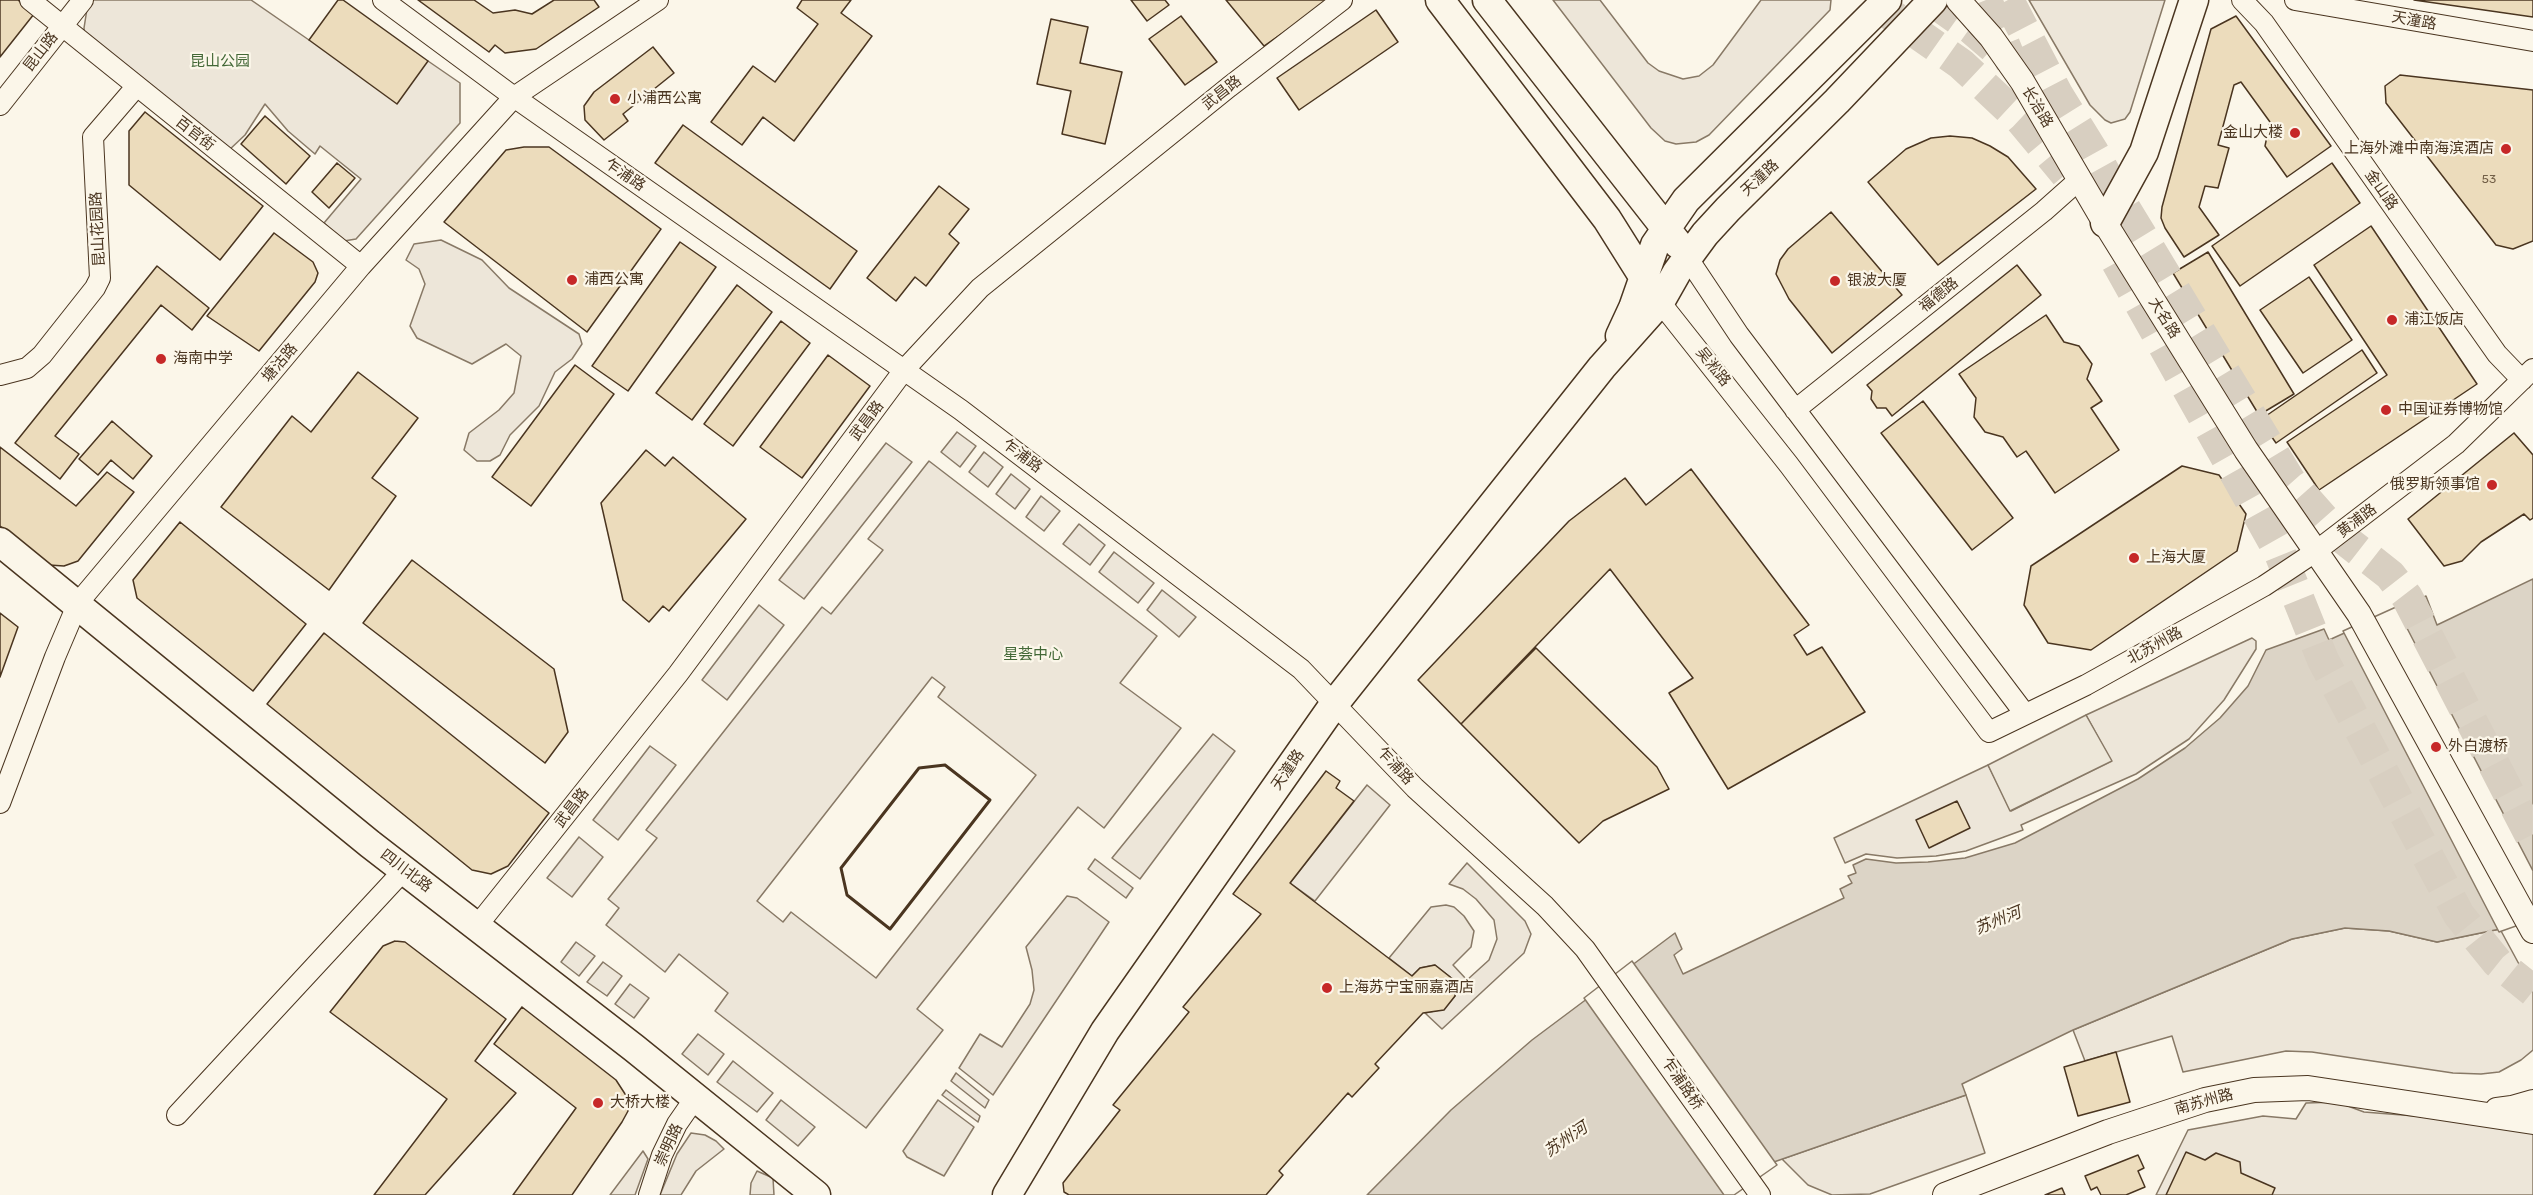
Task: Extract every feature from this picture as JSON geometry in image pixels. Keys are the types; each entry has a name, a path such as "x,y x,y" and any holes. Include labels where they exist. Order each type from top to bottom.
{"main road":[{"name":"吴淞路","path":"1440,0 1607,219 1660,302"},
{"path":"1487,0 1687,256"},
{"name":"天潼路","path":"1007,1195 1106,1031 1335,703 1602,367 1660,302 1687,256 1728,209 1785,154 1933,0"},
{"path":"2105,223 2144,153 2194,0"},
{"name":"天潼路","path":"1602,367 1633,308 1655,245 1686,200 1881,2"},
{"name":"四川北路","path":"0,542 78,603 404,870 696,1098 810,1193"}],"street":[{"name":"百官街","path":"30,0 361,266"},
{"name":"昆山路","path":"0,105 83,0"},
{"name":"乍浦路","path":"383,0 514,97 970,417 1302,669 1415,788 1545,906 1585,949 1606,976"},
{"name":"塘沽路","path":"0,803 55,657 78,603 361,266 514,97 658,0"},
{"name":"武昌路","path":"477,926 678,674 904,370 980,288 1229,87 1342,0"},
{"name":"长治路","path":"1958,0 1991,37 2022,81 2105,223"},
{"name":"金山路","path":"2242,0 2264,23 2497,354 2528,375"},
{"name":"天潼路","path":"2295,0 2533,41"},
{"path":"1881,2 1905,31"},
{"name":"昆山花园路","path":"0,375 27,368 42,355 95,288 100,278 93,137 136,87"},
{"name":"福德路","path":"1795,410 2044,211 2080,178"},
{"name":"大名路","path":"2105,223 2246,450 2359,614 2532,929"},
{"path":"1687,256 1739,335 2025,714"},
{"name":"吴淞路","path":"1660,302 1789,465 1989,732"},
{"name":"黄浦路","path":"2315,552 2456,444 2528,375"},
{"name":"北苏州路","path":"1989,732 2086,685 2264,586 2315,552"},
{"path":"177,1115 404,870"},
{"name":"乍浦路桥","path":"1606,976 1759,1194"},
{"name":"南苏州路","path":"1945,1195 2108,1132 2205,1100 2254,1090 2308,1088 2533,1122"},
{"name":"崇明路","path":"649,1195 662,1155 677,1124 696,1098"},
{"name":"南苏州路","path":"2476,1112 2512,1108 2533,1102"}],"green space":[{"name":"昆山公园","path":"93,0 251,0 309,40 428,61 460,83 460,123 356,239 344,241 324,223 361,179 320,146 315,154 288,131 265,104 245,135 227,152 85,37 87,9"},
{"path":"1553,0 1600,0 1648,63 1659,71 1683,79 1699,76 1713,65 1761,0 1831,0 1830,10 1709,135 1696,142 1676,144 1665,141 1651,128"},
{"path":"2029,0 2165,0 2130,112 2125,119 2111,123 2090,105"},
{"path":"441,240 482,260 509,288 579,334 582,344 572,359 555,372 539,406 510,435 500,455 490,461 477,461 464,450 469,433 499,410 514,393 521,356 506,344 472,364 417,338 410,326 425,284 419,269 406,260 414,244"},
{"path":"957,432 976,446 960,467 941,452"},
{"path":"886,443 912,462 804,599 779,580"},
{"path":"984,452 1003,467 988,487 969,472"},
{"name":"星荟中心","path":"929,461 1157,636 1120,683 1181,728 1104,828 1078,807 917,1009 943,1030 866,1128 715,1011 728,993 679,954 665,972 606,925 619,908 608,899 657,838 646,830 822,607 831,614 883,550 868,539","holes":["932,677 945,687 938,697 1036,775 876,978 791,912 783,922 757,901"]},
{"path":"1011,474 1030,489 1015,509 996,494"},
{"path":"1041,496 1060,511 1044,531 1026,517"},
{"path":"1079,524 1105,545 1090,565 1063,544"},
{"path":"1114,552 1154,583 1138,603 1099,572"},
{"path":"1162,590 1196,617 1179,637 1147,610"},
{"path":"759,605 784,625 727,700 702,680"},
{"path":"2252,638 2256,641 2256,649 2224,700 2189,739 2136,774 2021,825 2023,830 1966,851 1936,856 1897,858 1866,854 1845,863 1834,838 1988,765 2011,811 2111,761 2086,715"},
{"path":"1213,734 1235,751 1140,879 1112,858"},
{"path":"650,746 676,765 618,840 593,820"},
{"path":"1367,785 1390,805 1315,901 1290,883"},
{"path":"579,837 603,857 572,897 547,878"},
{"path":"1095,859 1133,888 1126,898 1088,869"},
{"path":"1467,863 1525,921 1531,934 1524,953 1442,1029 1425,1013 1444,1009 1455,996 1454,980 1435,965 1420,968 1412,976 1389,958 1431,907 1446,905 1454,907 1464,916 1474,931 1471,947 1453,965 1467,980 1489,960 1497,939 1494,920 1476,899 1463,889 1449,884"},
{"path":"1067,896 1077,898 1109,922 993,1095 959,1068 980,1034 1002,1047 1030,1004 1034,990 1026,947"},
{"path":"2345,928 2389,931 2437,942 2500,929 2533,990 2533,1050 2521,1060 2499,1072 2481,1074 2453,1073 2312,1052 2286,1051 2183,1072 2172,1036 2085,1061 2073,1030 2292,939"},
{"path":"576,942 595,956 579,976 561,962"},
{"path":"603,962 622,976 607,996 587,982"},
{"path":"630,984 649,998 634,1018 615,1004"},
{"path":"698,1034 724,1054 708,1075 682,1054"},
{"path":"733,1061 773,1093 757,1112 717,1082"},
{"path":"956,1073 989,1100 985,1108 951,1081"},
{"path":"946,1090 980,1116 978,1122 942,1095"},
{"path":"1966,1095 1985,1153 1870,1194 1832,1195 1808,1185 1782,1159"},
{"path":"781,1100 815,1127 798,1146 766,1120"},
{"path":"938,1100 974,1127 944,1176 907,1157 903,1151"},
{"path":"2337,1102 2364,1112 2466,1120 2533,1132 2533,1195 2156,1195 2188,1130 2263,1116 2296,1119 2306,1103"},
{"path":"691,1133 705,1135 724,1149 696,1171 681,1195 660,1195 677,1154"},
{"path":"643,1151 648,1159 635,1195 610,1195"},
{"path":"757,1171 773,1178 774,1195 750,1195 751,1183"}],"shaded area":[{"path":"2086,715 2112,761 2010,811 1988,765"}],"water":[{"name":"苏州河","path":"2533,579 2533,917 2500,929 2437,942 2389,931 2345,928 2292,939 2073,1030 1962,1084 1966,1095 1771,1163 1729,1195 1367,1195 1451,1110 1532,1040 1675,933 1682,949 1674,955 1683,974 1844,898 1840,889 1852,883 1848,876 1856,873 1853,865 1866,859 1896,863 1928,862 1965,858 2015,843 2138,779 2185,748 2220,718 2248,686 2266,650 2324,629 2329,640 2426,596 2437,625"}],"pier":[{"name":"外白渡桥","path":"2396,607 2533,871 2533,920 2499,932 2343,631"},
{"path":"1632,961 1777,1165 1734,1195 1724,1195 1584,998"}],"building":[{"path":"0,0 18,0 34,14 0,57"},
{"path":"338,0 343,0 428,61 397,104 309,40"},
{"path":"418,0 474,0 493,13 515,10 532,14 554,0 594,0 599,7 536,49 505,53 495,45 489,52"},
{"path":"802,0 851,0 841,13 872,36 794,141 763,117 742,145 711,122 753,66 775,82 818,24 797,8"},
{"path":"1131,0 1165,0 1169,5 1147,21"},
{"path":"1226,0 1330,0 1264,46"},
{"path":"2414,0 2533,0 2533,17"},
{"path":"1376,10 1398,42 1299,110 1277,78"},
{"path":"1181,16 1217,62 1185,85 1149,39"},
{"name":"金山大楼","path":"2236,16 2331,146 2287,177 2265,146 2270,122 2241,82 2234,85 2218,145 2229,148 2218,188 2205,186 2199,207 2219,235 2184,257 2165,228 2161,218 2162,207 2211,29"},
{"path":"1051,19 1088,27 1080,63 1122,72 1105,144 1062,134 1071,91 1037,84"},
{"name":"小浦西公寓","path":"653,47 674,73 623,114 628,121 604,140 585,120 584,106 594,92"},
{"path":"2400,75 2533,90 2533,241 2513,249 2496,245 2386,103 2385,86"},
{"path":"145,112 263,206 220,260 129,185 129,131"},
{"path":"265,116 310,156 286,184 241,144"},
{"path":"683,125 857,251 830,289 655,163"},
{"path":"1950,136 1972,138 2008,157 2036,189 1938,265 1868,182 1906,149 1931,138"},
{"name":"浦西公寓","path":"549,147 661,229 587,332 444,222 506,150"},
{"path":"337,163 355,178 329,208 312,192"},
{"path":"2332,163 2360,203 2240,286 2212,246"},
{"path":"939,186 969,209 949,234 959,243 926,286 915,277 896,301 867,278"},
{"name":"银波大厦","path":"1831,212 1902,295 1832,353 1789,299 1776,274 1780,260 1788,249"},
{"name":"浦江饭店","path":"2371,226 2477,384 2319,490 2287,442 2387,375 2314,265"},
{"path":"274,233 313,262 318,273 315,282 259,351 207,316"},
{"path":"680,242 716,267 628,391 592,366"},
{"path":"2208,252 2294,394 2259,415 2173,273"},
{"path":"2017,265 2041,295 1892,416 1886,408 1877,408 1871,399 1872,391 1867,385"},
{"path":"157,266 209,308 192,330 161,305 55,436 79,454 60,479 15,443"},
{"path":"2309,277 2352,340 2303,373 2260,310"},
{"path":"737,285 772,312 692,420 656,393"},
{"path":"2046,315 2064,342 2079,346 2092,364 2087,379 2102,401 2091,408 2119,450 2055,493 2026,451 2017,457 2003,437 1985,432 1974,417 1976,398 1959,374"},
{"path":"781,321 810,343 733,446 704,424"},
{"path":"2362,350 2377,373 2276,443 2260,420"},
{"path":"828,355 870,386 802,478 760,447"},
{"path":"575,365 614,394 531,506 492,477"},
{"path":"358,372 418,418 372,478 396,496 329,590 221,507 292,416 311,432"},
{"path":"1923,401 2013,518 1972,550 1881,433"},
{"path":"112,421 152,456 133,479 111,460 98,475 79,459"},
{"name":"俄罗斯领事馆","path":"2514,433 2533,455 2533,518 2530,520 2524,514 2481,542 2462,561 2444,566 2408,519"},
{"path":"0,447 76,506 107,472 134,492 78,561 64,566 49,565 0,526"},
{"path":"646,450 665,466 673,457 746,519 669,611 663,606 649,622 623,600 601,503"},
{"name":"上海大厦","path":"2182,466 2219,475 2246,514 2237,551 2091,650 2048,643 2024,605 2031,566"},
{"path":"1691,469 1809,625 1794,635 1807,655 1822,647 1865,712 1728,789 1669,693 1693,678 1610,569 1461,724 1418,680 1569,521 1625,478 1646,505"},
{"path":"180,522 306,624 253,691 137,598 133,580"},
{"path":"412,560 554,669 568,732 545,763 363,623"},
{"path":"0,613 18,627 0,677"},
{"path":"324,633 549,813 508,866 491,874 472,870 267,704"},
{"path":"1536,648 1657,767 1669,789 1603,821 1579,843 1461,724"},
{"name":"上海苏宁宝丽嘉酒店","path":"1326,771 1340,781 1336,788 1354,801 1290,883 1412,976 1420,968 1435,965 1454,980 1455,996 1444,1010 1423,1013 1375,1064 1379,1068 1352,1097 1348,1093 1279,1171 1283,1175 1266,1195 1069,1195 1064,1192 1063,1183 1120,1110 1113,1105 1189,1012 1183,1007 1261,914 1233,894"},
{"path":"1957,801 1970,828 1929,848 1916,820"},
{"path":"395,941 405,942 506,1019 475,1061 516,1093 425,1195 374,1195 447,1099 330,1012 383,946"},
{"name":"大桥大楼","path":"522,1007 616,1080 627,1097 628,1111 622,1122 572,1195 513,1195 576,1108 494,1044"},
{"path":"2116,1052 2130,1102 2078,1116 2064,1067"},
{"path":"2186,1152 2205,1160 2216,1153 2240,1162 2241,1173 2275,1188 2272,1195 2166,1195"},
{"path":"2138,1155 2144,1168 2138,1171 2145,1187 2126,1195 2101,1195 2097,1187 2091,1190 2085,1176"},
{"path":"2062,1188 2065,1195 2045,1195"}],"tunnel":[{"path":"1870,0 1961,64 2021,120 2066,174"},
{"path":"1931,0 1993,47"},
{"path":"1986,0 2012,64"},
{"path":"2008,0 2057,94 2290,481 2335,532 2390,575 2407,597 2533,840"},
{"path":"2117,262 2279,551 2323,660 2459,915 2497,962 2533,991"}],"wall":[{"path":"945,765 990,800 890,929 847,895 841,868 919,768 945,765"}],"place":[{"name":"小浦西公寓","path":"615,99"},
{"name":"金山大楼","path":"2295,133"},
{"name":"上海外滩中南海滨酒店","path":"2506,149"},
{"name":"浦西公寓","path":"572,280"},
{"name":"银波大厦","path":"1835,281"},
{"name":"浦江饭店","path":"2392,320"},
{"name":"海南中学","path":"161,359"},
{"name":"中国证券博物馆","path":"2386,410"},
{"name":"俄罗斯领事馆","path":"2492,485"},
{"name":"上海大厦","path":"2134,558"},
{"name":"外白渡桥","path":"2436,747"},
{"name":"上海苏宁宝丽嘉酒店","path":"1327,988"},
{"name":"大桥大楼","path":"598,1103"}]}
